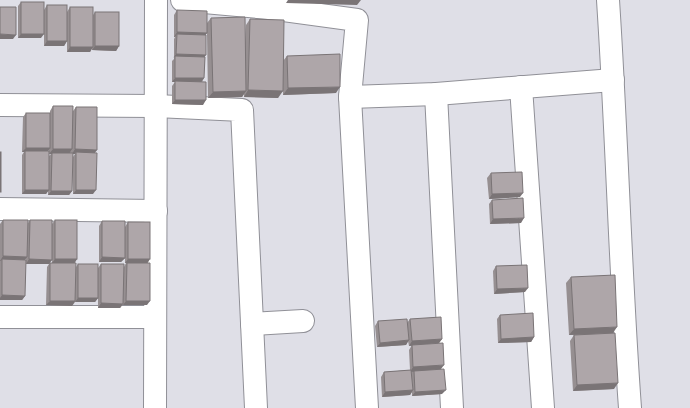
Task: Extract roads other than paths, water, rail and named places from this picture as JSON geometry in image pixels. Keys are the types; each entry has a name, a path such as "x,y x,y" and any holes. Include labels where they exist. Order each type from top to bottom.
{"street":[{"path":"155,408 156,0"},
{"path":"182,0 270,4 357,20 350,97 367,408"},
{"path":"608,0 614,80 630,408"},
{"path":"350,97 436,94 614,80"},
{"path":"521,87 543,408"},
{"path":"436,94 452,408"},
{"path":"0,105 156,106 242,110 256,408"},
{"path":"0,209 156,211"},
{"path":"0,317 155,317"},
{"path":"252,324 303,321"}]}
